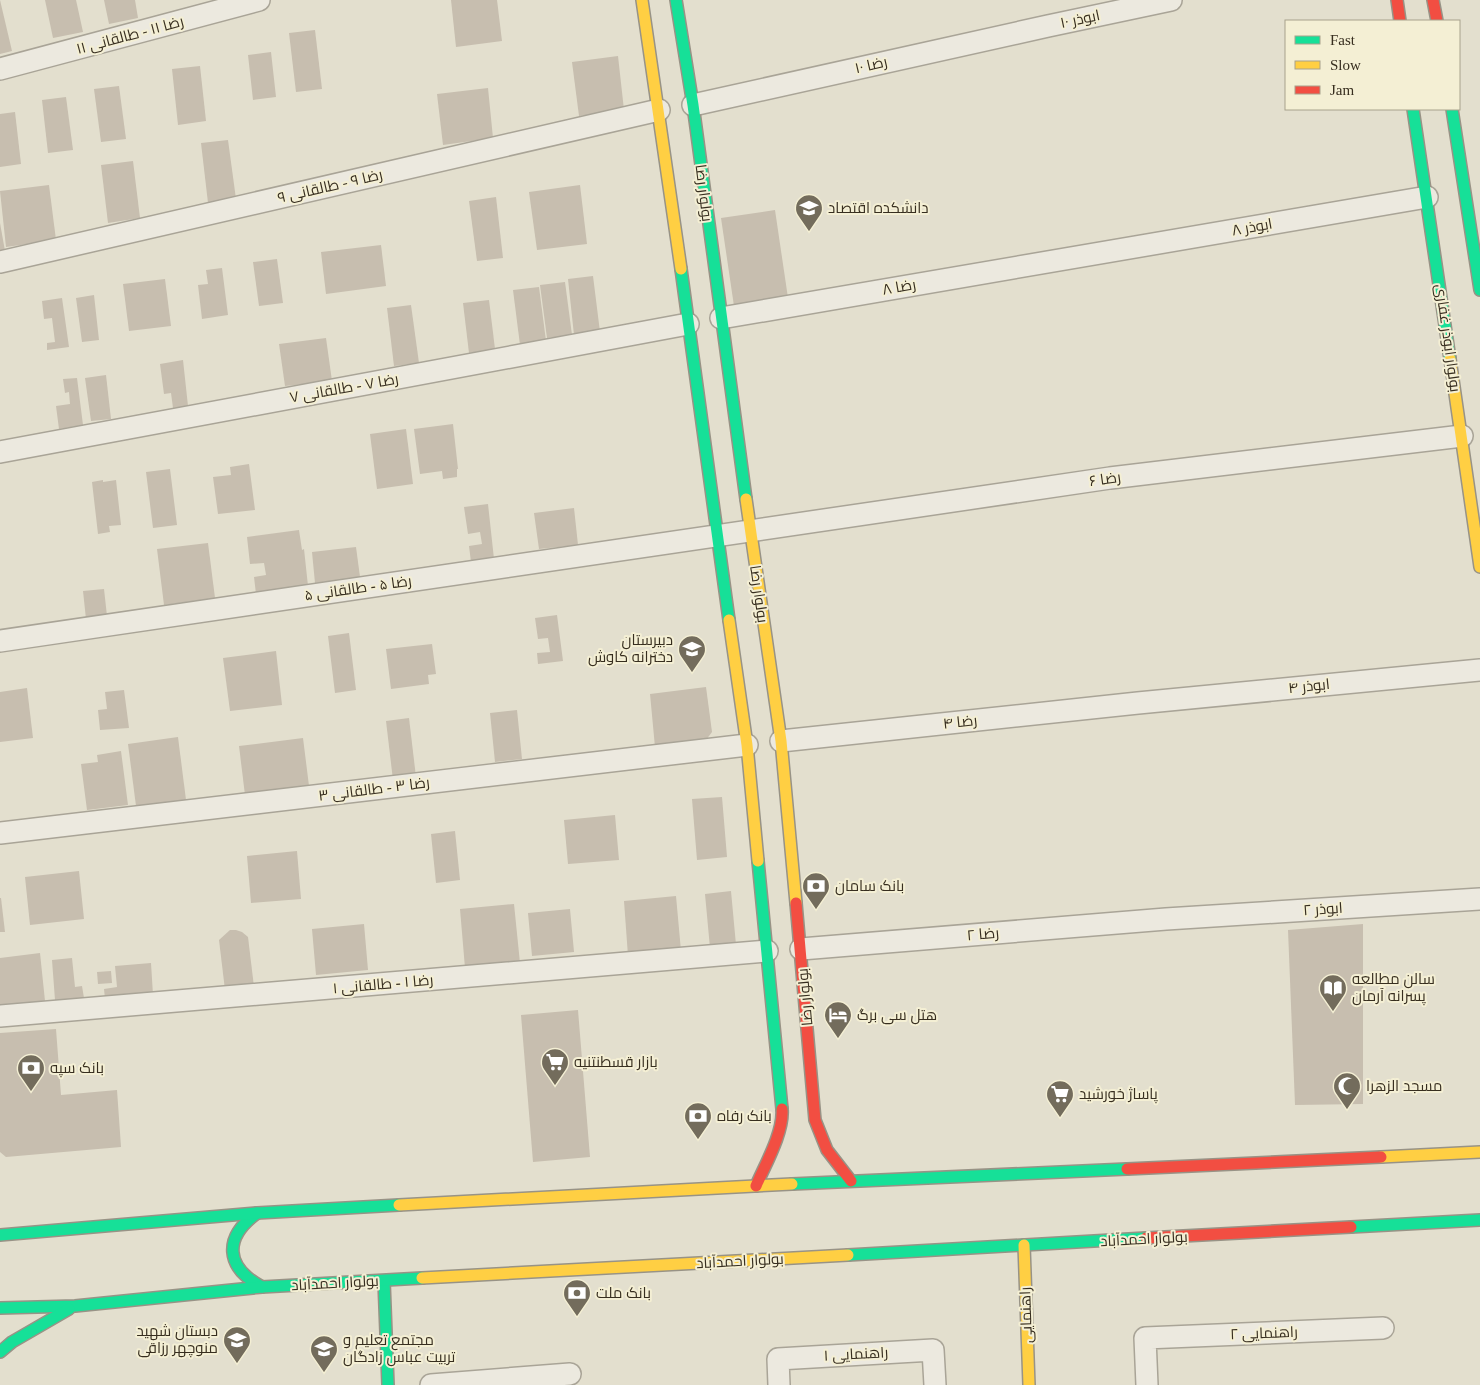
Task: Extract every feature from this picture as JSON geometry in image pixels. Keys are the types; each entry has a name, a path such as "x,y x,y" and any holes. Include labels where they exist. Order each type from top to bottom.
{"main road":[{"path":"642,0 664,109 688,324 747,745 783,1119 787,1127 799,1132 811,1128 815,1120"},
{"name":"بولوار رضا","path":"676,0 689,105 781,741 815,1120 827,1150 851,1181"},
{"path":"1397,0 1400,20"},
{"path":"1434,0 1437,20"},
{"name":"بولوار ابوذر غفاری","path":"1414,110 1431,196 1480,567"},
{"path":"1452,110 1467,189 1480,290"},
{"path":"756,1186 783,1119"},
{"path":"0,1235 257,1213 851,1181 1480,1152"},
{"path":"257,1213 246,1220 238,1229 233,1240 232,1252 235,1264 241,1275 250,1283 262,1287"},
{"name":"بولوار احمدآباد","path":"0,1308 75,1306 262,1287 1480,1220"},
{"name":"راهنمایی","path":"1024,1245 1029,1385"},
{"path":"384,1281 388,1385"},
{"path":"0,1352 12,1342 75,1306"}],"street":[{"name":"رضا ۱۱ - طالقانی ۱۱","path":"0,69 259,0"},
{"name":"ابوذر ۱۰","path":"1048,26 1171,0"},
{"name":"رضا ۱۰","path":"689,105 1048,26"},
{"name":"رضا ۹ - طالقانی ۹","path":"0,262 664,109"},
{"name":"ابوذر ۸","path":"1078,256 1431,196"},
{"name":"رضا ۸","path":"721,318 1078,256"},
{"name":"رضا ۷ - طالقانی ۷","path":"0,452 688,324"},
{"name":"رضا ۶","path":"717,536 1110,478 1462,436"},
{"name":"رضا ۵ - طالقانی ۵","path":"0,641 717,536"},
{"name":"ابوذر ۴","path":"1138,703 1480,670"},
{"name":"رضا ۴","path":"781,741 1138,703"},
{"name":"رضا ۳ - طالقانی ۳","path":"0,833 747,745"},
{"name":"ابوذر ۲","path":"1166,919 1480,899"},
{"name":"رضا ۲","path":"801,948 1166,919"},
{"name":"رضا ۱ - طالقانی ۱","path":"0,1016 767,951"},
{"name":"راهنمایی ۲","path":"1147,1385 1145,1338 1383,1328"},
{"name":"راهنمایی ۱","path":"779,1385 778,1359 933,1350 934,1385"},
{"path":"431,1385 570,1374"}],"building":[{"path":"0,0 12,51 0,54"},
{"path":"45,0 76,0 83,32 53,38"},
{"path":"104,0 135,0 138,18 109,24"},
{"path":"451,0 497,0 502,41 456,47"},
{"path":"315,30 322,89 296,92 289,33"},
{"path":"271,52 276,97 253,100 248,55"},
{"path":"618,56 624,110 579,116 572,62"},
{"path":"200,66 206,121 178,125 172,69"},
{"path":"119,86 126,139 101,142 94,89"},
{"path":"488,88 493,138 443,145 437,94"},
{"path":"66,97 73,150 48,153 42,100"},
{"path":"15,112 21,164 0,167 0,114"},
{"path":"228,140 236,199 208,203 201,143"},
{"path":"133,161 140,218 108,223 101,165"},
{"path":"49,185 56,240 6,247 0,191"},
{"path":"580,185 587,244 537,250 529,192"},
{"path":"496,197 503,258 477,261 469,201"},
{"path":"775,210 788,298 734,306 721,218"},
{"path":"0,223 5,251 0,251"},
{"path":"381,245 386,286 326,294 321,252"},
{"path":"277,259 283,303 259,306 253,262"},
{"path":"222,268 228,315 202,319 198,285 208,284 206,270"},
{"path":"593,276 600,332 574,335 568,279"},
{"path":"165,279 171,326 129,331 123,284"},
{"path":"565,282 572,335 547,338 540,285"},
{"path":"539,287 546,341 520,345 513,290"},
{"path":"94,295 99,340 82,342 76,298"},
{"path":"62,298 69,347 47,350 47,343 55,342 52,318 44,319 42,301"},
{"path":"489,300 495,349 469,353 463,303"},
{"path":"411,305 419,363 394,366 387,308"},
{"path":"326,338 332,381 285,386 279,344"},
{"path":"183,360 188,406 173,408 171,393 164,394 160,364"},
{"path":"106,375 111,419 91,421 85,378"},
{"path":"77,378 83,425 59,429 56,406 70,404 69,392 65,393 63,379"},
{"path":"453,424 458,469 457,477 443,479 442,471 420,474 414,429"},
{"path":"406,429 413,484 377,489 370,434"},
{"path":"249,464 255,510 218,514 213,477 231,475 230,467"},
{"path":"170,469 177,525 153,528 146,472"},
{"path":"103,480 103,482 116,480 121,525 109,526 110,532 98,534 92,482"},
{"path":"488,504 494,559 471,562 469,546 482,544 480,532 468,534 464,507"},
{"path":"574,508 578,545 539,549 534,513"},
{"path":"299,530 302,550 304,549 308,586 256,594 254,577 266,575 264,563 250,564 247,537"},
{"path":"208,543 215,598 164,605 157,549"},
{"path":"356,547 360,577 315,583 312,552"},
{"path":"104,589 107,616 86,619 83,591"},
{"path":"557,615 563,661 538,664 537,653 550,652 548,638 538,639 535,618"},
{"path":"349,633 356,690 335,693 328,636"},
{"path":"432,644 436,674 428,675 429,684 391,689 386,649"},
{"path":"276,651 282,705 230,711 223,658"},
{"path":"706,687 712,732 706,740 655,747 650,694"},
{"path":"27,688 33,738 0,742 0,692"},
{"path":"124,690 129,728 100,730 98,710 107,709 105,692"},
{"path":"517,710 522,759 495,762 490,713"},
{"path":"409,718 416,777 393,780 386,721"},
{"path":"178,737 186,800 136,806 128,744"},
{"path":"303,738 309,786 245,795 239,746"},
{"path":"121,751 128,805 87,810 81,764 98,762 97,755"},
{"path":"722,797 727,857 697,860 692,799"},
{"path":"615,815 619,860 568,864 564,820"},
{"path":"455,831 460,880 436,883 431,834"},
{"path":"297,851 301,899 251,903 247,856"},
{"path":"79,871 84,919 30,925 25,877"},
{"path":"731,891 736,945 710,948 705,894"},
{"path":"676,896 681,951 628,956 624,901"},
{"path":"1,898 5,932 0,932"},
{"path":"514,904 520,963 465,968 460,909"},
{"path":"570,909 574,952 532,956 528,913"},
{"path":"364,924 368,970 316,975 312,929"},
{"name":"سالن مطالعه پسرانه آرمان","path":"1363,924 1363,1104 1295,1105 1288,930"},
{"path":"230,930 242,932 248,937 254,987 225,990 219,940"},
{"path":"40,953 45,1001 0,1006 0,958"},
{"path":"72,958 75,987 82,986 84,998 55,1000 52,960"},
{"path":"151,963 153,995 105,999 104,989 117,987 115,966"},
{"path":"111,971 112,983 98,984 97,972"},
{"name":"بازار قسطنتنیه","path":"578,1010 590,1157 533,1162 521,1015"},
{"name":"بانک سپه","path":"56,1029 61,1095 117,1090 121,1147 6,1157 0,1152 0,1033"}],"traffic: fast":[{"path":"676,0 693,105 746,499"},
{"path":"1413,110 1450,359"},
{"path":"1452,110 1480,290"},
{"path":"681,269 729,620"},
{"path":"758,861 782,1109"},
{"path":"792,1184 1127,1169"},
{"path":"0,1235 257,1213 399,1205"},
{"path":"257,1213 238,1232 233,1252 235,1261 241,1271 262,1287"},
{"path":"1351,1227 1480,1220"},
{"path":"848,1255 1146,1238"},
{"path":"0,1308 75,1306 262,1287 422,1278"},
{"path":"384,1281 388,1385"},
{"path":"0,1352 12,1342 69,1309"}],"traffic: slow":[{"path":"642,0 681,269"},
{"path":"1450,359 1480,567"},
{"path":"746,499 781,741 796,903"},
{"path":"729,620 747,745 758,861"},
{"path":"1381,1157 1480,1152"},
{"path":"399,1205 792,1184"},
{"path":"1024,1245 1029,1385"},
{"path":"422,1278 848,1255"}],"traffic: jam":[{"path":"1397,0 1400,20"},
{"path":"1433,0 1437,20"},
{"path":"796,903 815,1120 827,1150 851,1181"},
{"path":"756,1186 777,1138 782,1118 782,1109"},
{"path":"1127,1169 1381,1157"},
{"path":"1146,1238 1351,1227"}],"place":[{"name":"دانشکده اقتصاد","path":"809,232"},
{"name":"دبیرستان دخترانه کاوش","path":"692,673"},
{"name":"بانک سامان","path":"816,910"},
{"name":"سالن مطالعه پسرانه آرمان","path":"1333,1012"},
{"name":"هتل سی برگ","path":"838,1039"},
{"name":"بازار قسطنتنیه","path":"555,1086"},
{"name":"بانک سپه","path":"31,1092"},
{"name":"مسجد الزهرا","path":"1347,1110"},
{"name":"پاساژ خورشید","path":"1060,1118"},
{"name":"بانک رفاه","path":"698,1140"},
{"name":"بانک ملت","path":"577,1317"},
{"name":"دبستان شهید منوچهر رزاقی","path":"237,1364"},
{"name":"مجتمع تعلیم و تربیت عباس زادگان","path":"324,1373"}]}
